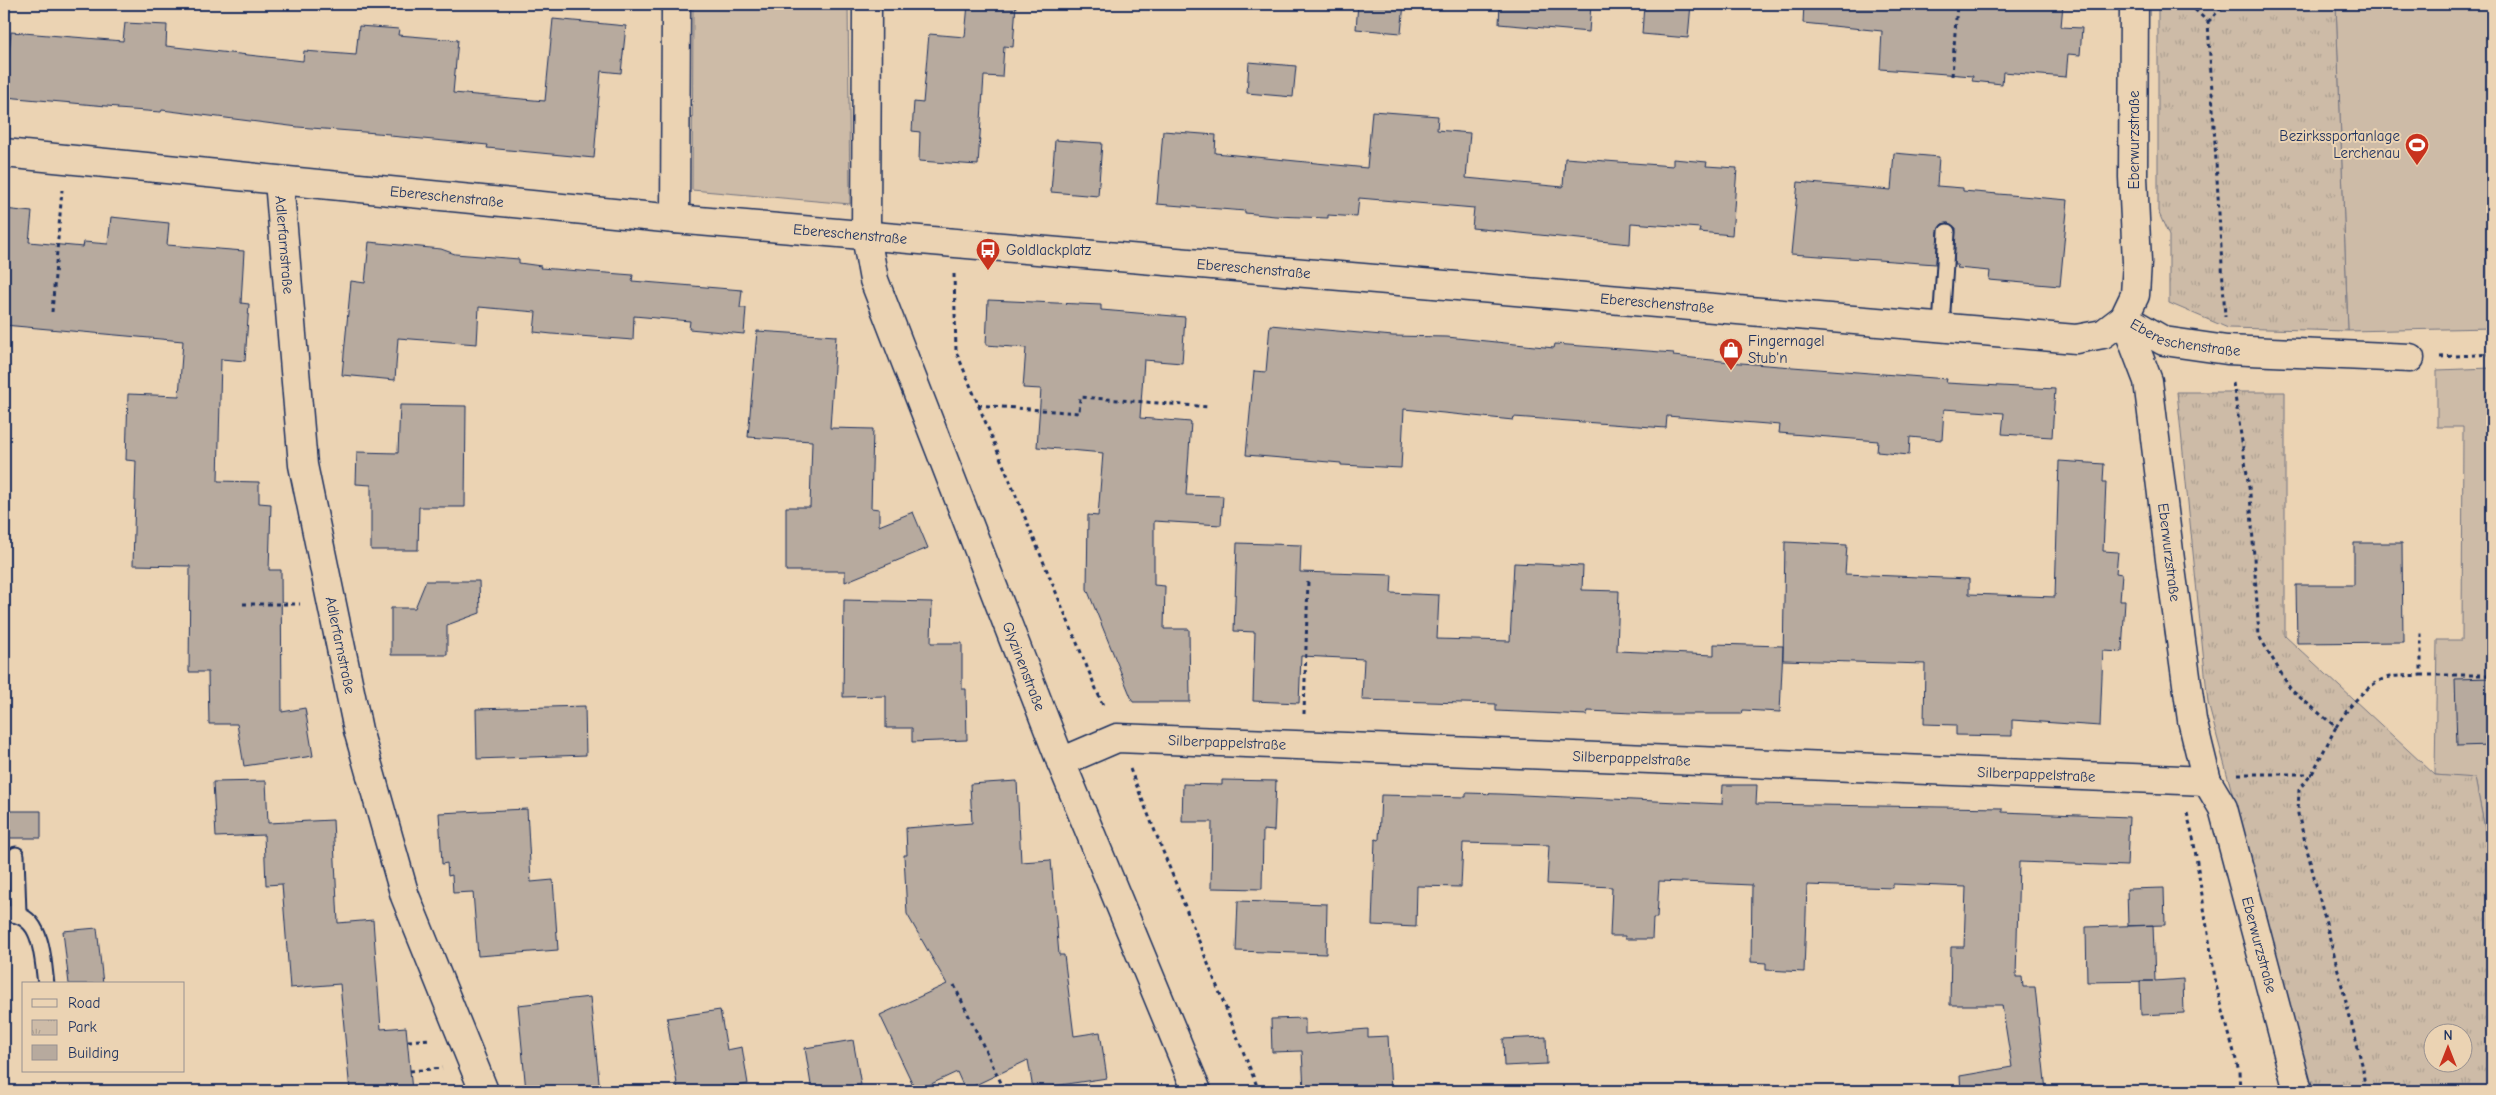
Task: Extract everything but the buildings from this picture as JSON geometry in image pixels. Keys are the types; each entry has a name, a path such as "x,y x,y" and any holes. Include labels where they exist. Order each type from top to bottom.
{"street":[{"path":"675,219 676,4"},
{"path":"866,236 867,4"},
{"name":"Eberwurzstraße","path":"2134,4 2133,177 2137,262 2135,296 2124,318 2148,381 2192,720 2207,781 2223,808 2298,1091"},
{"name":"Ebereschenstraße","path":"4,153 675,219 2076,338 2103,334 2124,318 2164,341 2227,350 2410,358"},
{"name":"Adlerfarnstraße","path":"279,181 303,465 358,730 405,896 484,1091"},
{"name":"Glyzinenstraße","path":"866,236 874,280 1061,762 1197,1091"},
{"name":"Silberpappelstraße","path":"1061,762 1117,738 2207,781"}],"lane":[{"path":"1941,327 1947,232"},
{"path":"16,855 11,914 27,920 40,938 46,982"}],"path":[{"path":"1508,4 1524,6"},
{"path":"1952,76 1957,4"},
{"path":"2189,4 2208,22 2227,350 2250,494 2259,636 2291,690 2336,727"},
{"path":"2208,22 2224,4"},
{"path":"52,312 65,159"},
{"path":"954,243 956,351 1117,738 1259,1091"},
{"path":"2410,358 2492,354"},
{"path":"978,405 1079,413 1080,396 1210,408"},
{"path":"1302,746 1308,580"},
{"path":"243,604 332,604"},
{"path":"2421,632 2421,675"},
{"path":"2365,1091 2362,1068 2298,814 2299,789 2312,774 2345,712 2364,692 2388,677 2492,675"},
{"path":"2207,781 2243,773 2312,774"},
{"path":"2179,781 2193,837 2216,985 2239,1071 2240,1091"},
{"path":"954,985 1005,1091"}],"green space":[{"path":"693,4 848,4 850,204 692,190"},
{"path":"2158,4 2336,4 2348,331 2228,328 2169,303 2169,236 2158,211"},
{"name":"Bezirkssportanlage Lerchenau","path":"2336,4 2492,4 2492,328 2348,331"},
{"path":"2492,368 2492,865 2475,779 2435,775 2437,640 2462,640 2463,427 2437,427 2437,370"},
{"path":"2177,392 2285,392 2285,636 2435,775 2475,778 2492,865 2492,1091 2312,1091 2208,703"}],"place":[{"name":"Bezirkssportanlage Lerchenau","path":"2417,166"},
{"name":"Goldlackplatz","path":"988,271"},
{"name":"Fingernagel Stub'n","path":"1731,371"}]}
